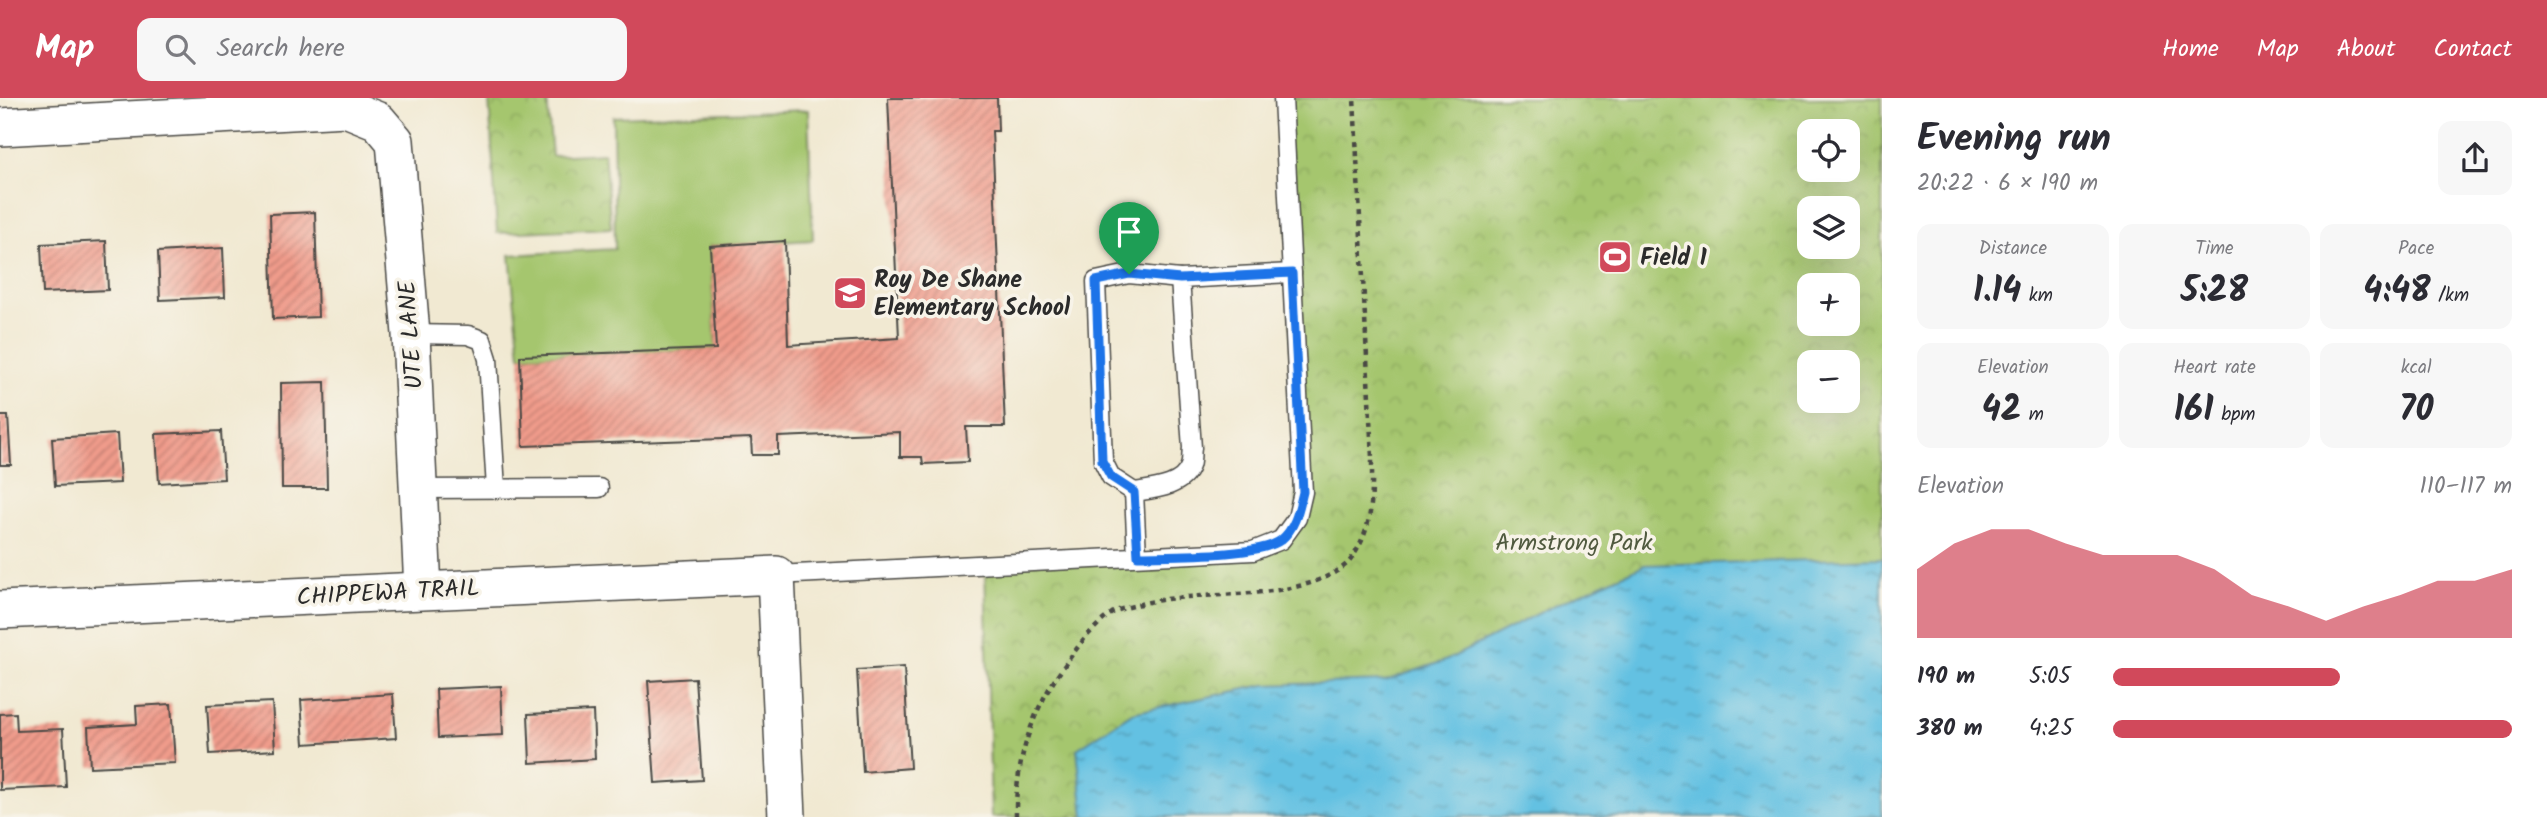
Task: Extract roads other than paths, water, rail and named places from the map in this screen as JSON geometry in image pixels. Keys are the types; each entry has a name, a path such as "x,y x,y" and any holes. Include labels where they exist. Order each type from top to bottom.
{"street":[{"name":"UTE LANE","path":"0,127 346,108 378,121 395,141 411,334 423,590"},
{"name":"CHIPPEWA TRAIL","path":"0,610 776,575"},
{"path":"776,575 787,817"}],"lane":[{"path":"776,575 1253,551 1281,540 1297,518 1303,492 1283,98"},
{"path":"1180,279 1192,448 1190,467 1179,480 1134,492 1111,477 1102,461 1096,281 1129,274 1180,279 1292,273"},
{"path":"411,334 468,335 482,341 488,359 496,489"},
{"path":"418,489 599,488"},
{"path":"1134,492 1138,556"}],"water":[{"path":"1882,558 1882,817 1084,817 1077,749 1132,713 1264,685 1385,681 1447,660 1559,603 1644,565"}],"place":[{"name":"Field 1","path":"1615,257"},
{"name":"Roy De Shane Elementary School","path":"850,293"}],"park label":[{"name":"Armstrong Park","path":"1574,542"}]}
